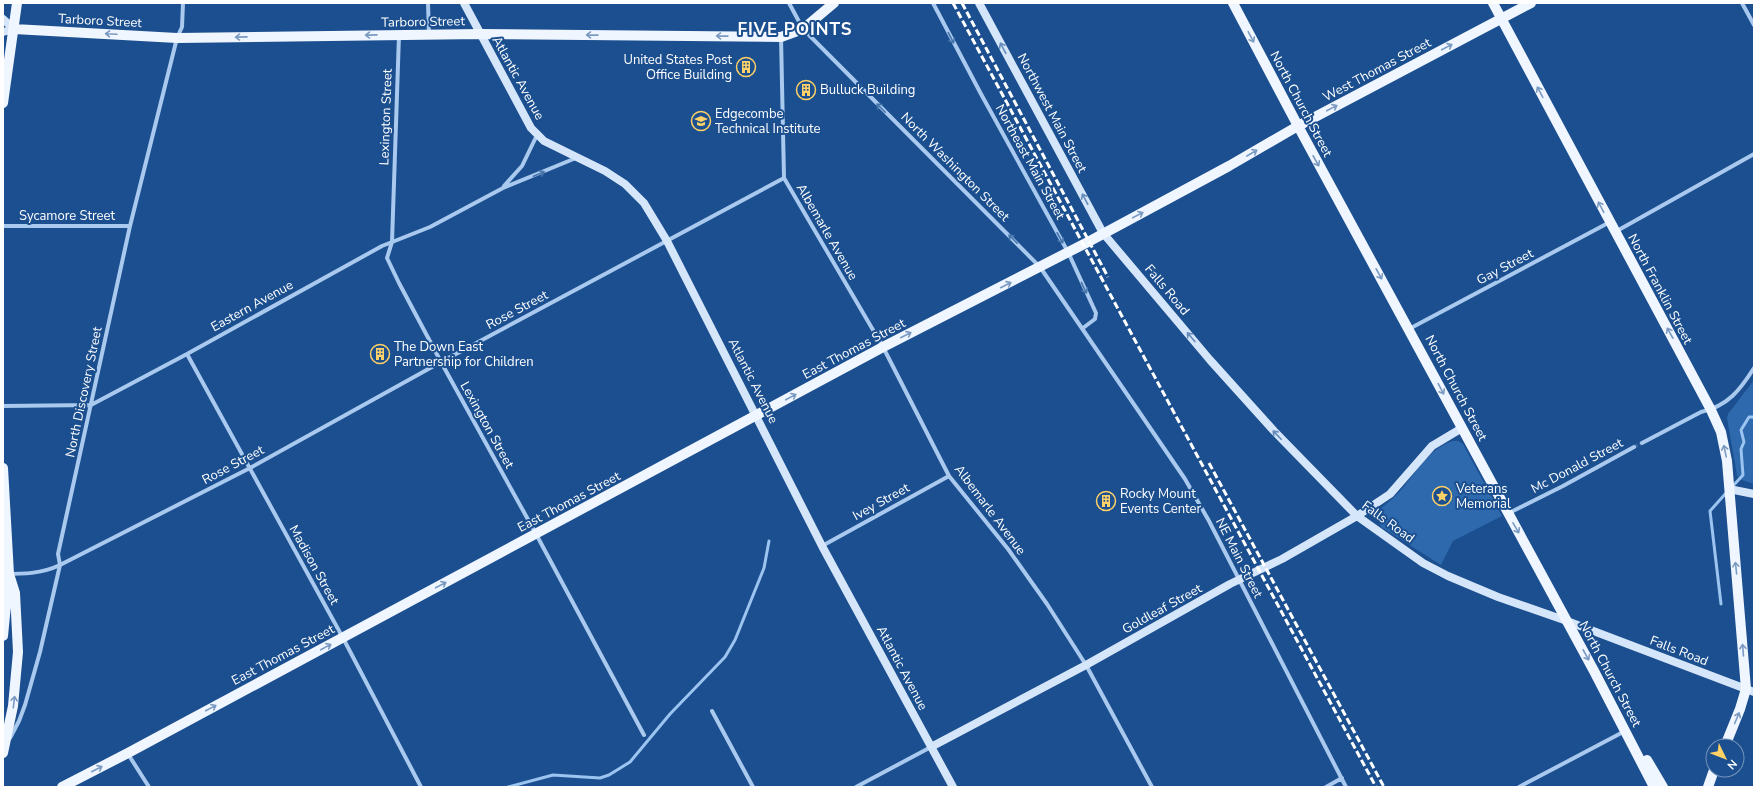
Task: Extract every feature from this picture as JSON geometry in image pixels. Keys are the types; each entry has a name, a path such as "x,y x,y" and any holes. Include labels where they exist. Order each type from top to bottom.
{"main road":[{"path":"3,103 17,3"},
{"name":"Tarboro Street","path":"14,29 177,38 480,34 781,37 802,29 834,3"},
{"name":"North Church Street","path":"1233,3 1298,126 1567,621 1654,787"},
{"name":"North Franklin Street","path":"1493,3 1711,410 1722,439 1727,461 1728,489 1750,690"},
{"name":"West Thomas Street","path":"1088,242 1229,166 1298,126 1531,3"},
{"name":"East Thomas Street","path":"62,787 343,638 883,347 1088,242"},
{"path":"3,468 6,574 3,636"},
{"path":"4,750 13,706 18,652 16,592 6,574"},
{"path":"1728,738 1740,709 1750,690"},
{"path":"1633,746 1650,764 1663,787"}],"street":[{"name":"North Discovery Street","path":"4,750 19,721 40,652 60,565 58,554 130,226 177,38 182,27 183,3"},
{"path":"428,3 429,35"},
{"name":"Atlantic Avenue","path":"464,3 531,128 544,141 605,171 625,184 644,203 668,240 822,546 953,787"},
{"name":"North Washington Street","path":"789,3 802,29 1040,267 1082,328"},
{"name":"Northeast Main Street","path":"933,3 1068,252 1096,313 1095,319 1082,328"},
{"name":"Northwest Main Street","path":"979,3 1103,234"},
{"path":"1742,3 1754,25"},
{"path":"3,19 14,29"},
{"name":"Tarboro Street","path":"3,32 14,29"},
{"name":"Lexington Street","path":"399,35 392,242 387,258 441,362 536,534 644,735"},
{"path":"781,37 784,178"},
{"path":"503,188 522,166 538,135"},
{"path":"1615,232 1754,154"},
{"name":"Eastern Avenue","path":"3,406 91,405 187,354 372,251 443,220 503,188 577,158"},
{"name":"Rose Street","path":"6,574 31,574 46,571 60,565 250,468 441,362 784,178"},
{"name":"Albemarle Avenue","path":"784,178 883,347 949,476 1008,549 1086,665 1152,787"},
{"name":"Gay Street","path":"1409,329 1610,222"},
{"name":"Sycamore Street","path":"3,226 130,226"},
{"name":"Falls Road","path":"1103,234 1210,360 1304,463 1357,516 1423,563 1448,576 1498,597 1567,621 1750,690"},
{"name":"NE Main Street","path":"1082,328 1185,479 1209,521 1346,787"},
{"name":"Madison Street","path":"187,354 343,638 421,787"},
{"name":"Mc Donald Street","path":"1642,443 1702,412 1711,410 1726,402 1746,381 1754,368"},
{"name":"Goldleaf Street","path":"856,787 1086,665 1239,580 1282,559 1357,516 1390,494 1432,446 1462,428"},
{"name":"Mc Donald Street","path":"1508,513 1570,482 1634,447"},
{"name":"Ivey Street","path":"822,546 949,476"},
{"path":"1728,489 1754,494"},
{"path":"712,711 753,787"},
{"path":"1519,787 1625,731"},
{"path":"128,753 150,787"},
{"path":"1326,787 1342,778"}],"shaded area":[{"path":"1754,380 1754,484 1739,479 1737,475 1727,418 1728,414"},
{"path":"1458,441 1463,444 1502,516 1453,541 1441,565 1381,527 1377,515 1379,510 1399,492 1431,454 1445,444"}],"waterway":[{"path":"1732,487 1743,475 1741,449 1744,442 1741,430 1749,417 1754,417"},
{"path":"1721,604 1710,511 1727,492"},
{"path":"508,787 553,775 600,778 609,775 630,762 670,714 725,657 735,640 764,568 769,541"}],"tunnel":[{"path":"1634,447 1642,443"}],"railway":[{"path":"953,3 1376,787"},
{"path":"962,3 1108,277"},
{"path":"1209,463 1384,787"}],"place":[{"name":"United States Post Office Building","path":"746,67"},
{"name":"Bulluck Building","path":"806,90"},
{"name":"Edgecombe Technical Institute","path":"701,121"},
{"name":"The Down East Partnership for Children","path":"380,354"},
{"name":"Veterans Memorial","path":"1442,496"},
{"name":"Rocky Mount Events Center","path":"1106,501"}],"district":[{"name":"FIVE POINTS","path":"795,29"}]}
